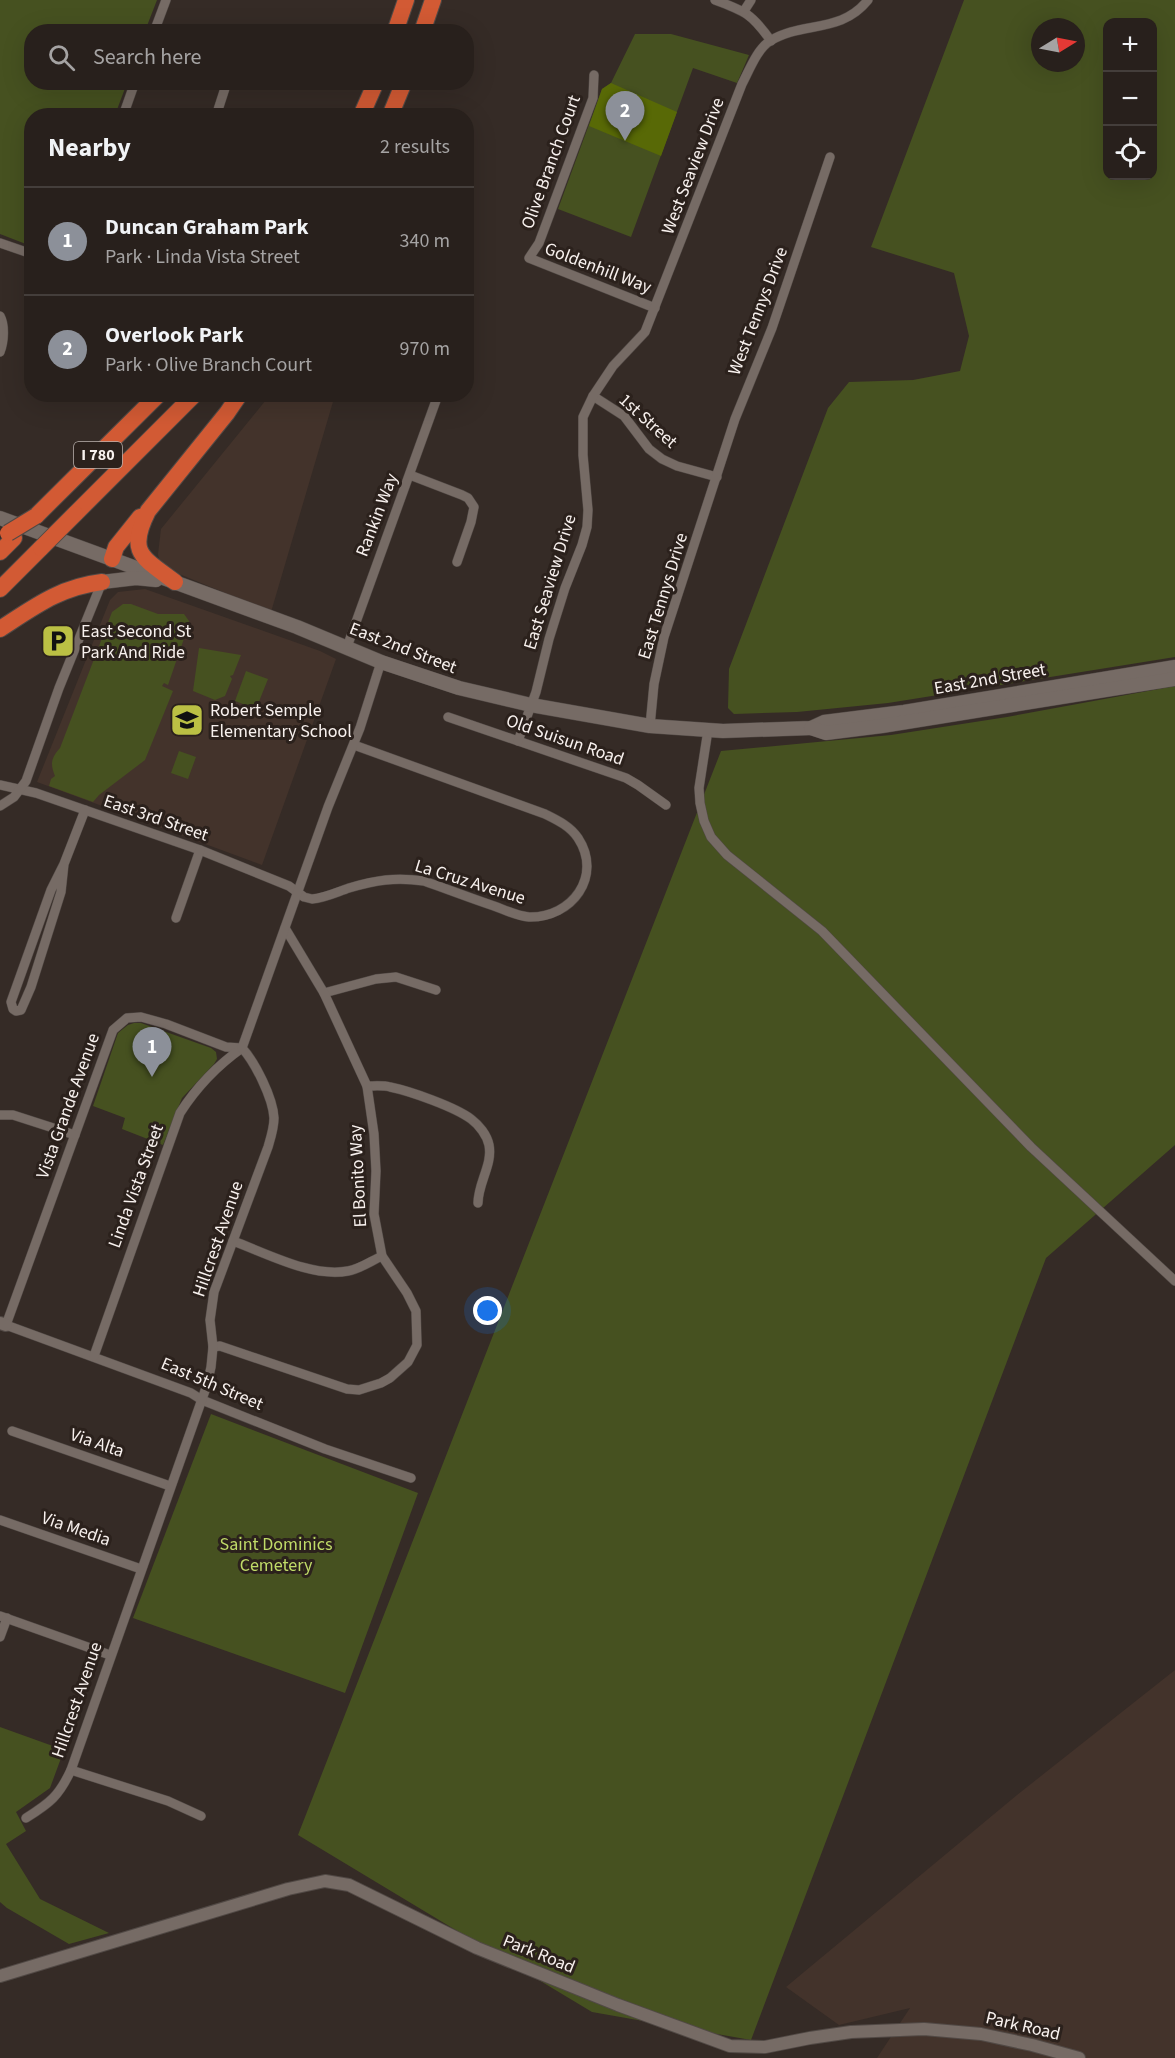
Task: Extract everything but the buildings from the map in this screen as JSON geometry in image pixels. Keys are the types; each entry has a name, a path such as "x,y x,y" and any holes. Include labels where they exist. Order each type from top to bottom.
{"highway":[{"path":"398,24 406,0"},
{"path":"425,24 433,0"},
{"path":"365,108 372,90"},
{"path":"393,108 401,90"},
{"name":"I 780","path":"6,532 36,516 151,402"},
{"name":"I 780","path":"0,589 187,402"},
{"path":"175,582 150,563 138,549 137,539 140,529 148,511 235,402"},
{"path":"112,559 116,547 141,516 148,511"},
{"path":"0,552 6,532"},
{"path":"0,629 52,596 72,587 102,582"}],"main road":[{"name":"East 2nd Street","path":"6,532 112,559 347,646 381,662 459,688 531,705 650,726 755,731 811,728 826,732 882,726 1175,679"},
{"path":"102,582 112,559"},
{"path":"102,582 136,578 175,582"},
{"name":"East 2nd Street","path":"811,728 824,722 914,710 1175,667"}],"street":[{"path":"157,24 166,0"},
{"path":"715,0 744,10 756,21 771,41 792,33 840,21 861,9 868,0"},
{"path":"744,10 751,0"},
{"name":"West Seaview Drive","path":"593,396 613,366 645,332 742,84 753,63 771,41"},
{"name":"Olive Branch Court","path":"529,258 539,243 593,98 594,75"},
{"path":"126,108 132,90"},
{"path":"219,108 224,90"},
{"name":"West Tennys Drive","path":"717,477 746,387 775,319 830,157"},
{"path":"0,243 24,251"},
{"name":"Goldenhill Way","path":"529,258 655,308"},
{"path":"0,316 3,319 0,352"},
{"name":"1st Street","path":"593,396 624,416 649,448 662,459 677,466 717,477"},
{"name":"East Seaview Drive","path":"518,741 586,527 588,510 582,435 583,417 593,396"},
{"name":"Rankin Way","path":"347,646 436,402"},
{"path":"410,475 462,495 468,498 474,507 457,562"},
{"name":"East Tennys Drive","path":"650,726 654,684 664,637 717,477"},
{"path":"0,806 14,797 26,781 59,688 102,582"},
{"path":"242,1048 328,807 354,745 381,662"},
{"name":"Old Suisun Road","path":"448,717 626,778 666,805"},
{"path":"708,730 699,788 703,816 711,837 727,855 822,931 1031,1147 1175,1281"},
{"name":"La Cruz Avenue","path":"297,892 304,897 317,898 379,880 408,879 423,881 519,915 539,916 568,906 585,880 588,864 584,848 577,836 565,825 545,814 354,745"},
{"name":"East 3rd Street","path":"0,784 36,793 200,850 289,886 297,892"},
{"path":"64,864 62,892 24,1005 21,1010 16,1011 11,1002 51,890 85,810"},
{"path":"176,918 200,850"},
{"name":"El Bonito Way","path":"213,1347 220,1346 347,1389 359,1390 390,1378 408,1362 417,1345 416,1311 407,1293 382,1256 374,1214 376,1171 374,1134 367,1086 324,993 285,928"},
{"path":"324,993 376,979 396,977 436,990"},
{"name":"Vista Grande Avenue","path":"3,1324 113,1030 127,1018 141,1017 226,1047 242,1048"},
{"name":"Hillcrest Avenue","path":"26,1818 53,1799 63,1788 71,1770 202,1400 211,1367 212,1302 268,1147 274,1116 269,1097 249,1055 242,1048"},
{"name":"Linda Vista Street","path":"94,1356 180,1113 192,1095 230,1056 242,1048"},
{"path":"367,1086 389,1086 443,1105 470,1118 480,1127 489,1145 490,1155 478,1192 478,1203"},
{"path":"0,1115 13,1116 75,1136"},
{"path":"233,1241 300,1266 324,1271 346,1272 382,1256"},
{"name":"East 5th Street","path":"3,1324 190,1393 317,1447 411,1478"},
{"name":"Via Alta","path":"12,1431 171,1486"},
{"name":"Via Media","path":"0,1520 141,1569"},
{"path":"0,1637 3,1617 110,1655"},
{"path":"71,1770 168,1801 201,1816"},
{"name":"Park Road","path":"0,1976 288,1889 311,1883 332,1882 359,1889 477,1948 629,2009 730,2046 765,2047 850,2032 924,2029 981,2034 1079,2058"}],"shaded area":[{"path":"264,402 333,402 271,612 160,566 158,554 161,529"},
{"name":"Robert Semple Elementary School","path":"145,589 320,651 336,659 262,865 37,782 110,600 118,592"},
{"path":"1175,1670 1175,2058 877,2058 910,2008 839,2025 786,1987 1017,1795"}],"green space":[{"path":"0,0 157,0 148,24 24,24 24,90 124,90 118,108 24,108 24,243 0,234"},
{"path":"964,0 1175,0 1175,657 888,703 797,712 734,714 728,708 729,669 828,408 849,382 913,380 960,371 969,336 954,273 871,247"},
{"path":"635,34 671,34 749,55 737,83 693,68 631,237 558,209 602,89 611,83"},
{"path":"611,83 677,112 661,156 589,126 602,89"},
{"path":"123,604 131,604 158,614 184,614 189,621 168,685 164,683 162,686 173,691 145,760 93,802 49,786 51,779 55,776 52,761 60,748 112,612"},
{"path":"199,648 241,655 233,675 230,676 232,679 225,696 215,700 193,691"},
{"path":"246,671 268,679 256,709 235,701"},
{"path":"1175,686 1175,1145 1046,1258 751,2040 592,2012 298,1835 721,751 891,735 1007,717"},
{"path":"179,751 196,757 188,779 171,773"},
{"path":"134,1023 141,1023 211,1048 216,1052 217,1059 214,1064 182,1098 163,1145 122,1129 125,1118 93,1106 118,1033"},
{"name":"Saint Dominics Cemetery","path":"211,1414 418,1493 345,1693 133,1618"},
{"path":"0,1727 64,1750 50,1788 16,1812 26,1831 6,1844 40,1899 109,1933 69,1944 0,1902"}],"place":[{"name":"Overlook Park","path":"625,141"},
{"name":"East Second St Park And Ride","path":"58,641"},
{"name":"Robert Semple Elementary School","path":"187,720"},
{"name":"Duncan Graham Park","path":"152,1077"}]}
